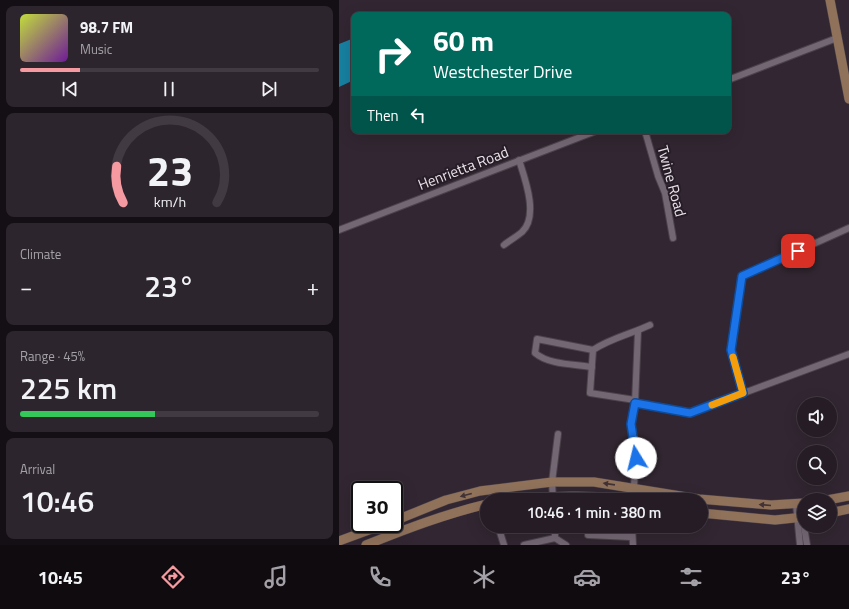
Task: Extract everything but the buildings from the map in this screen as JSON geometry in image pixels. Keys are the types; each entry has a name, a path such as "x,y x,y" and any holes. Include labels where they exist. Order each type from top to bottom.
{"main road":[{"path":"830,0 849,99"},
{"path":"552,492 594,482 624,493"},
{"path":"403,517 446,500 480,491 566,493"},
{"path":"837,499 849,496"},
{"path":"446,500 451,514"},
{"path":"708,500 771,505 797,504"},
{"path":"367,545 407,529 480,506"},
{"path":"837,511 849,509"},
{"path":"708,514 775,520 797,520"},
{"path":"339,541 361,533"}],"street":[{"path":"731,79 837,38"},
{"name":"Henrietta Road","path":"339,230 588,134"},
{"name":"Twine Road","path":"646,134 658,176 665,194 673,238"},
{"path":"504,245 522,232 529,220 530,210 527,185 519,160"},
{"path":"743,393 731,350 742,276 849,228"},
{"path":"592,367 547,360 539,357 535,353 537,339 593,350 607,340 638,331 650,325"},
{"path":"632,493 636,458 631,424 635,402 638,331"},
{"path":"593,350 589,393 690,413 849,354"},
{"path":"552,492 558,434"},
{"path":"500,533 504,545"},
{"path":"555,533 555,538"},
{"path":"631,533 633,545"},
{"path":"800,545 801,533"},
{"path":"805,533 807,545"},
{"path":"588,536 631,537"},
{"path":"524,545 555,538 566,545"}],"water":[{"path":"351,39 351,81 339,87 339,44"}],"slow traffic":[{"path":"712,405 743,393 733,357"}],"route":[{"path":"636,458 631,424 635,403 690,413 743,393 731,350 742,276 798,251"}]}
